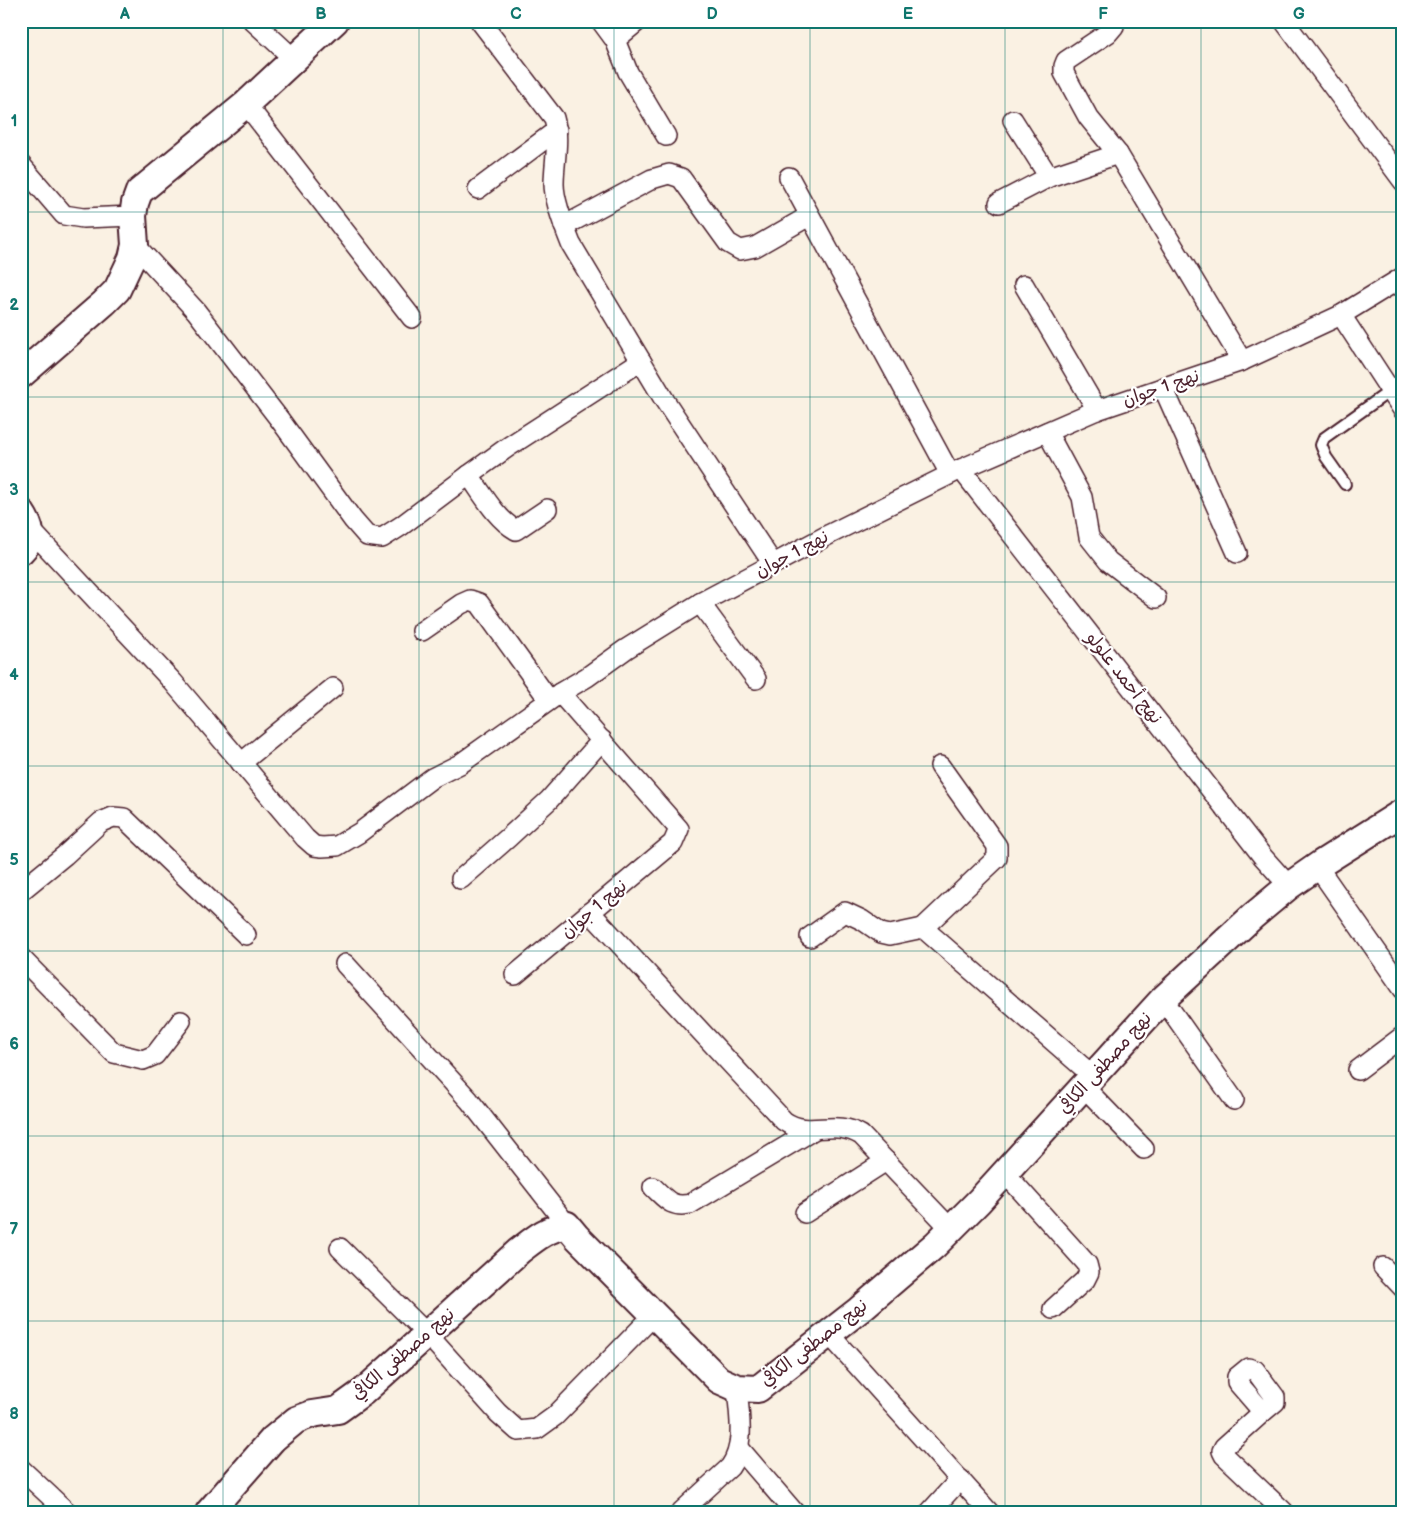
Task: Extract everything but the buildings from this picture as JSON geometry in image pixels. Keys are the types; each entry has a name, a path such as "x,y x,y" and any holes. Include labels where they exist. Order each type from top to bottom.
{"street":[{"path":"253,21 294,59"},
{"path":"21,375 117,290 132,258 135,245 133,216 139,192 246,104 335,21"},
{"path":"480,21 554,118 557,130 554,187 564,226 571,244 665,401 773,564"},
{"path":"601,21 615,40 628,72 666,136"},
{"path":"615,40 638,21"},
{"path":"1113,21 1114,26 1108,33 1066,61 1064,73 1088,117 1118,154 1242,361"},
{"path":"1284,21 1403,181"},
{"path":"246,104 412,318"},
{"path":"1013,120 1049,177"},
{"path":"478,189 557,130"},
{"path":"999,203 1049,177 1118,154"},
{"path":"21,165 64,215 84,218 133,216"},
{"path":"564,226 652,179 669,174 681,178 728,243 740,250 755,247 810,216"},
{"name":"نهج أحمد علولو","path":"789,177 956,471 1263,857 1289,886"},
{"path":"135,245 196,311 367,536 382,538 401,526 469,474 641,361"},
{"name":"نهج 1 جوان","path":"515,974 673,843 679,829 602,740 554,696 587,677 700,603 956,471 1098,410 1242,361 1341,315 1403,277"},
{"path":"1024,285 1098,410"},
{"path":"1341,315 1403,410"},
{"path":"1163,387 1237,553"},
{"path":"1047,432 1082,497 1089,538 1108,561 1156,598"},
{"path":"469,474 508,526 516,530 547,510"},
{"path":"24,531 173,682 305,838 314,846 337,846 359,834 432,778 460,764 554,696 479,603 470,600 461,604 422,631"},
{"path":"700,603 756,678"},
{"path":"241,762 333,688"},
{"path":"462,879 549,800 602,740"},
{"path":"810,937 845,912 862,920 880,934 890,935 923,928 997,858 997,846 940,766"},
{"name":"نهج مصطفى الكافي","path":"209,1512 273,1439 296,1420 312,1414 338,1410 363,1392 519,1251 544,1232 568,1225 577,1237 719,1380 737,1388 758,1389 921,1257 951,1229 1005,1173 1163,999 1253,916 1317,866 1403,812"},
{"path":"21,891 66,855 101,822 112,817 124,818 246,935"},
{"path":"1317,866 1403,988"},
{"path":"590,912 784,1121 797,1128 851,1129 861,1135 951,1229"},
{"path":"923,928 1088,1081 1144,1149"},
{"path":"21,958 114,1053 143,1060 154,1054 180,1022"},
{"path":"345,964 469,1100 568,1225"},
{"path":"1163,999 1234,1100"},
{"path":"1358,1070 1403,1036"},
{"path":"653,1187 672,1205 690,1204 815,1129"},
{"path":"805,1213 886,1161"},
{"path":"1005,1173 1087,1264 1089,1272 1085,1280 1054,1309"},
{"path":"340,1248 427,1334 498,1413 518,1431 537,1429 555,1416 654,1315"},
{"path":"1383,1267 1403,1288"},
{"path":"828,1333 989,1512"},
{"path":"681,1512 730,1467 736,1459 740,1436 737,1388"},
{"path":"1263,1412 1224,1447 1222,1451 1284,1512"},
{"path":"739,1448 794,1512"},
{"path":"21,1468 68,1512"},
{"path":"930,1512 960,1479"}],"lane":[{"path":"1345,484 1326,457 1322,446 1324,438 1390,391"}]}
